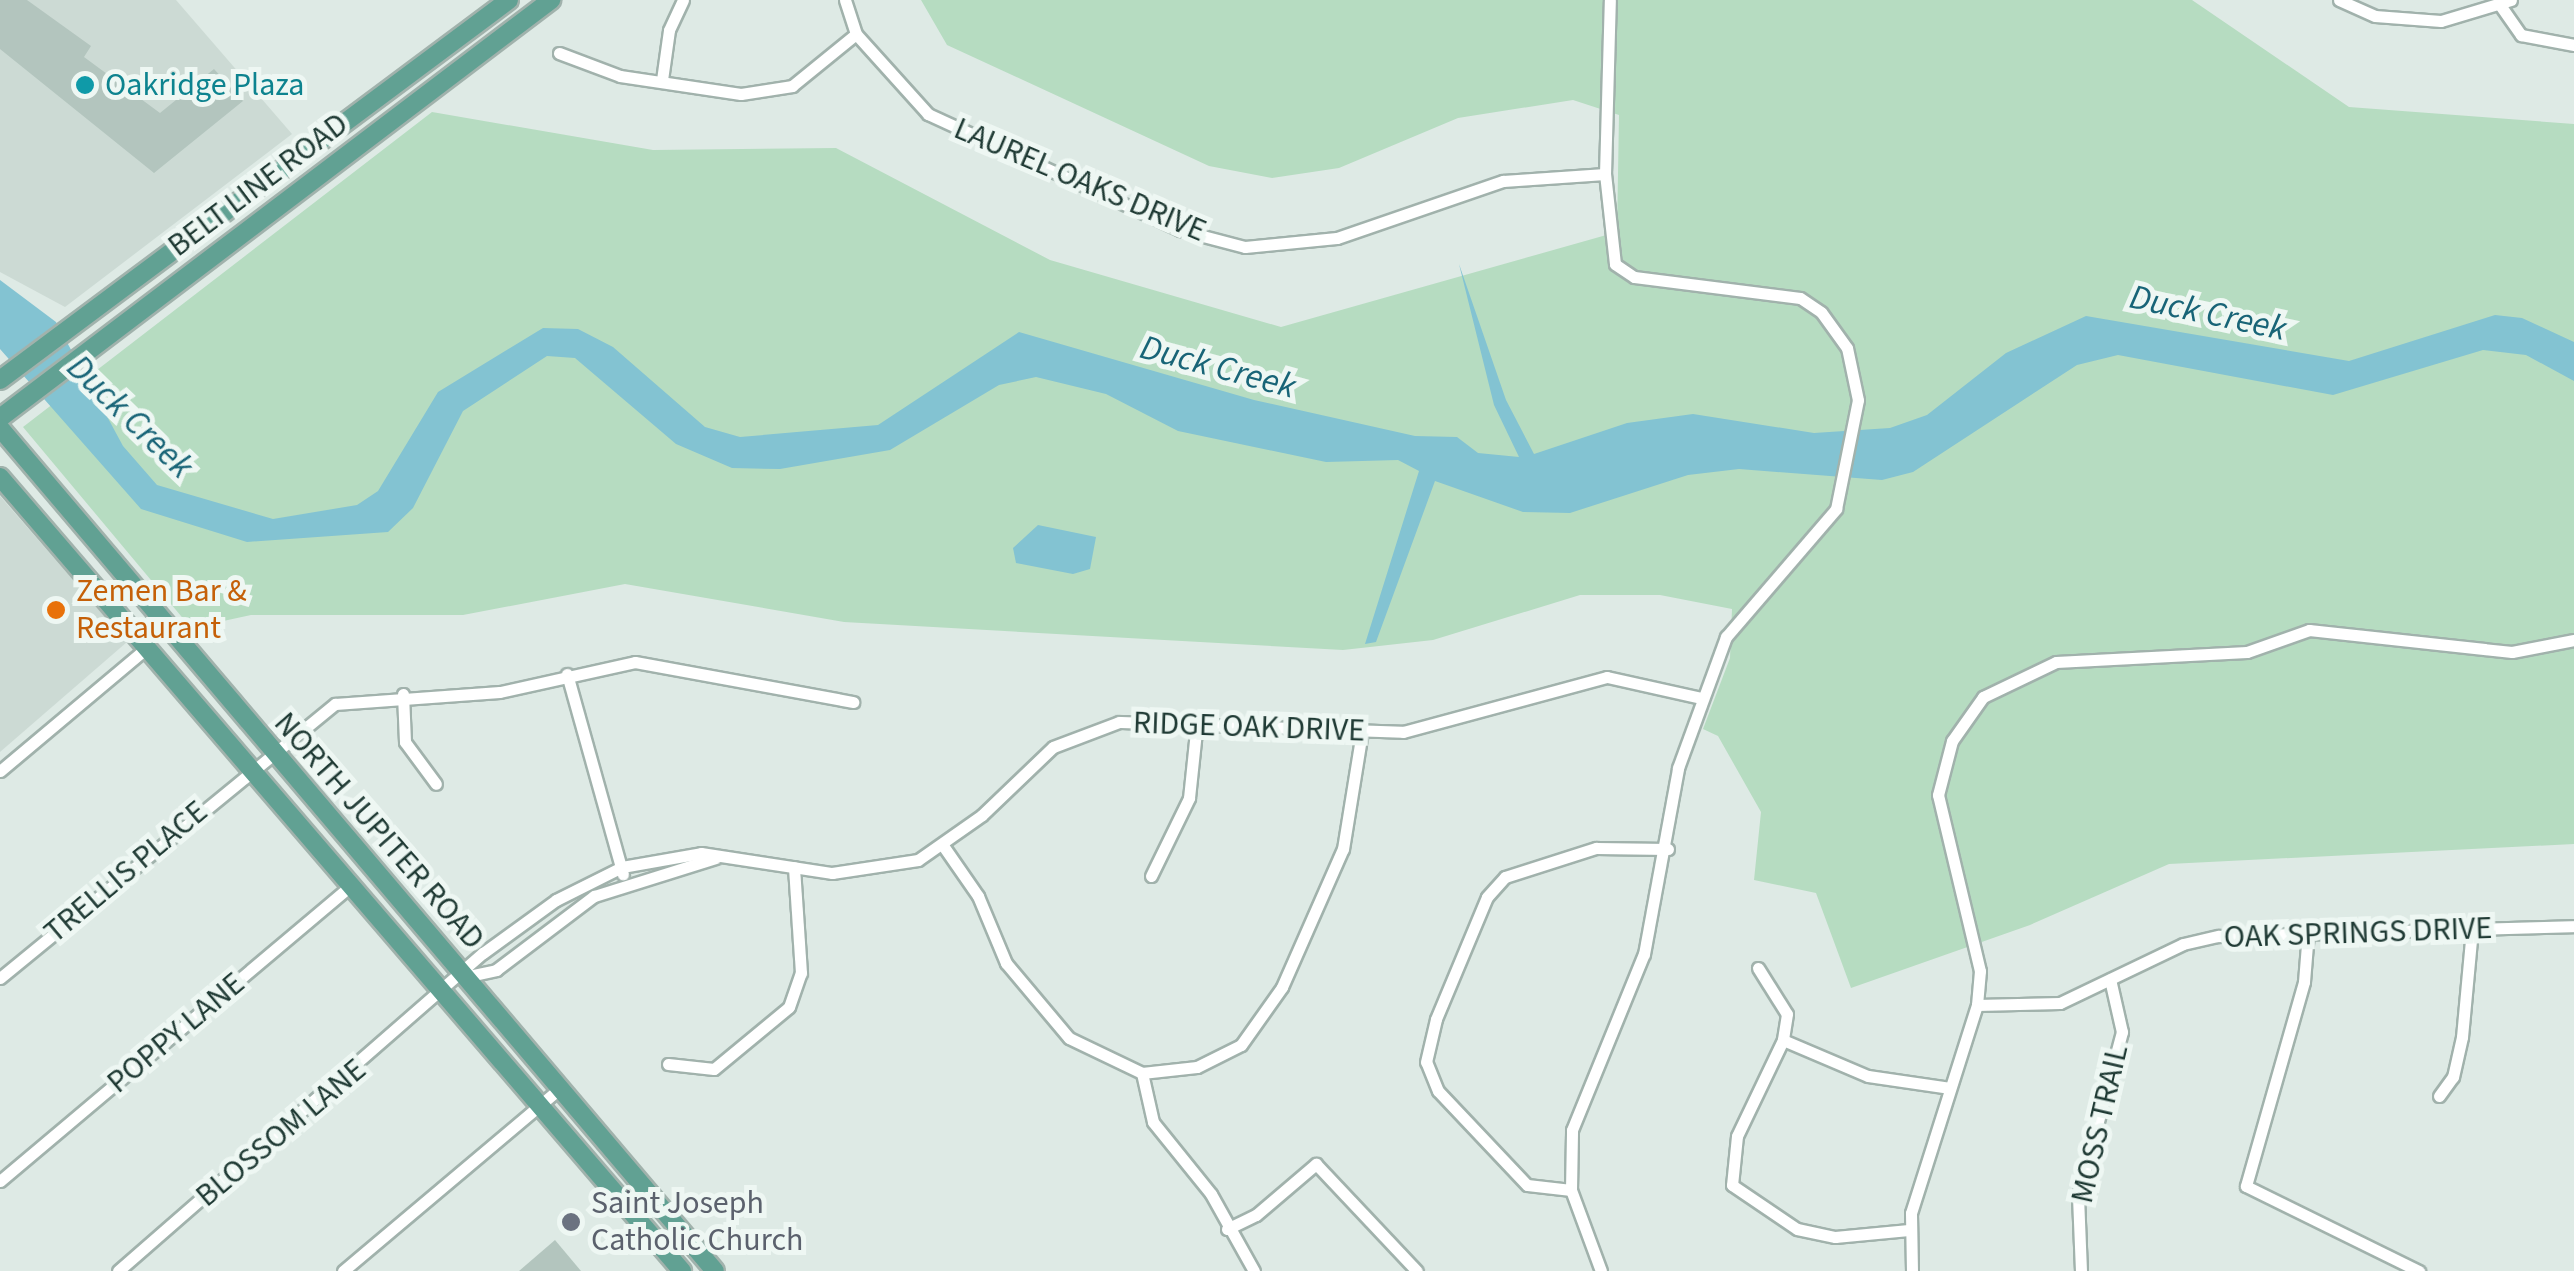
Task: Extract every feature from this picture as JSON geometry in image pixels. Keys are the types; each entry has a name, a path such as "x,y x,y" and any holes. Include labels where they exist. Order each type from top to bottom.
{"main road":[{"name":"BELT LINE ROAD","path":"0,380 509,0"},
{"name":"BELT LINE ROAD","path":"0,418 551,0"},
{"path":"411,75 427,96"},
{"name":"NORTH JUPITER ROAD","path":"0,428 140,598 715,1271"},
{"name":"NORTH JUPITER ROAD","path":"0,477 682,1271"},
{"path":"120,614 140,598"},
{"path":"610,1186 629,1170"}],"street":[{"path":"662,80 669,30 684,0"},
{"name":"LAUREL OAKS DRIVE","path":"845,0 856,34 928,114 1180,230 1245,248 1337,238 1503,181 1605,174"},
{"path":"1601,1271 1570,1190 1572,1130 1644,954 1668,849 1678,768 1702,698 1726,638 1836,509 1846,486 1856,382 1837,334 1800,298 1634,277 1614,264 1605,174 1610,0"},
{"path":"2339,0 2406,21 2441,22 2506,3 2521,36 2574,45"},
{"path":"560,53 620,76 741,94 792,86 856,34"},
{"path":"1912,1271 1908,1230 1977,1005 1980,972 1938,795 1952,741 1996,687 2056,662 2247,652 2309,630 2512,652 2574,640"},
{"path":"0,771 148,646"},
{"name":"TRELLIS PLACE","path":"0,978 270,751 335,704 403,694 500,692 636,662 853,702"},
{"path":"568,674 626,883"},
{"name":"RIDGE OAK DRIVE","path":"464,977 522,923 622,867 667,855 869,874 944,846 1040,757 1083,731 1119,722 1197,722 1362,732 1434,728 1607,676 1702,698"},
{"path":"403,694 405,742 436,784"},
{"path":"1151,876 1189,798 1197,722"},
{"path":"944,846 1026,993 1069,1038 1142,1072 1218,1060 1265,1020 1343,849 1362,732"},
{"path":"1570,1190 1527,1185 1438,1091 1426,1062 1436,1019 1487,897 1505,877 1596,848 1668,849"},
{"name":"RIDGE OAK DRIVE","path":"464,977 496,970 558,919 626,883 715,858"},
{"path":"668,1064 714,1069 800,991 794,868"},
{"name":"POPPY LANE","path":"0,1181 352,885"},
{"name":"OAK SPRINGS DRIVE","path":"1977,1005 2032,1010 2110,980 2183,944 2308,932 2574,926"},
{"path":"2439,1096 2453,1077 2462,1037 2472,929"},
{"path":"2308,932 2304,982 2246,1186 2419,1271"},
{"path":"1758,968 1787,1014 1783,1040 1738,1136 1732,1185 1797,1229 1835,1237 1908,1230"},
{"name":"BLOSSOM LANE","path":"118,1271 464,977"},
{"name":"MOSS TRAIL","path":"2081,1271 2078,1196 2122,1032 2110,980"},
{"path":"1783,1040 1868,1076 1950,1088"},
{"path":"1142,1072 1153,1122 1211,1194 1227,1229 1254,1271"},
{"path":"343,1271 560,1088"},
{"path":"1227,1229 1256,1215 1316,1164 1416,1271"}],"shaded area":[{"name":"Oakridge Plaza","path":"0,0 176,0 292,134 65,307 0,272"},
{"path":"0,496 127,642 0,752"}],"green space":[{"path":"921,0 2192,0 2349,107 2574,124 2574,844 2169,864 2030,925 1851,988 1816,893 1754,880 1761,812 1718,736 1703,729 1730,658 1732,609 1660,595 1580,595 1433,640 1343,650 844,622 625,584 463,615 251,615 191,628 23,427 432,112 653,150 836,148 1050,260 1281,327 1617,232 1619,115 1573,100 1458,118 1339,168 1272,178 1209,166 947,45"}],"water":[{"path":"1459,264 1506,400 1534,454 1627,423 1693,414 1814,433 1890,428 1927,415 2006,353 2086,316 2349,361 2495,315 2522,318 2574,342 2574,381 2526,355 2483,350 2333,395 2118,355 2077,365 1913,472 1882,480 1739,469 1688,475 1570,513 1523,512 1435,481 1376,642 1365,644 1419,471 1398,460 1326,462 1178,431 1106,394 1036,377 999,385 890,450 780,469 732,468 676,444 575,358 547,356 463,411 413,508 388,532 247,542 141,509 0,349 0,280 56,322 123,446 157,485 273,519 357,505 378,491 438,392 543,328 578,329 613,347 705,427 740,437 878,425 1019,332 1254,400 1415,436 1457,437 1478,453 1519,457 1494,405"},
{"path":"1038,525 1096,537 1090,569 1073,574 1016,563 1013,548"}],"building":[{"name":"Oakridge Plaza","path":"0,0 27,0 91,46 84,57 160,113 214,69 243,101 154,173 0,49"},
{"path":"555,1240 581,1271 519,1271"}],"place":[{"name":"Oakridge Plaza","path":"85,85"},
{"name":"Zemen Bar & Restaurant","path":"56,610"},
{"name":"Saint Joseph Catholic Church","path":"571,1222"}],"water label":[{"name":"Duck Creek","path":"2208,313"},
{"name":"Duck Creek","path":"1218,367"},
{"name":"Duck Creek","path":"130,417"}]}
